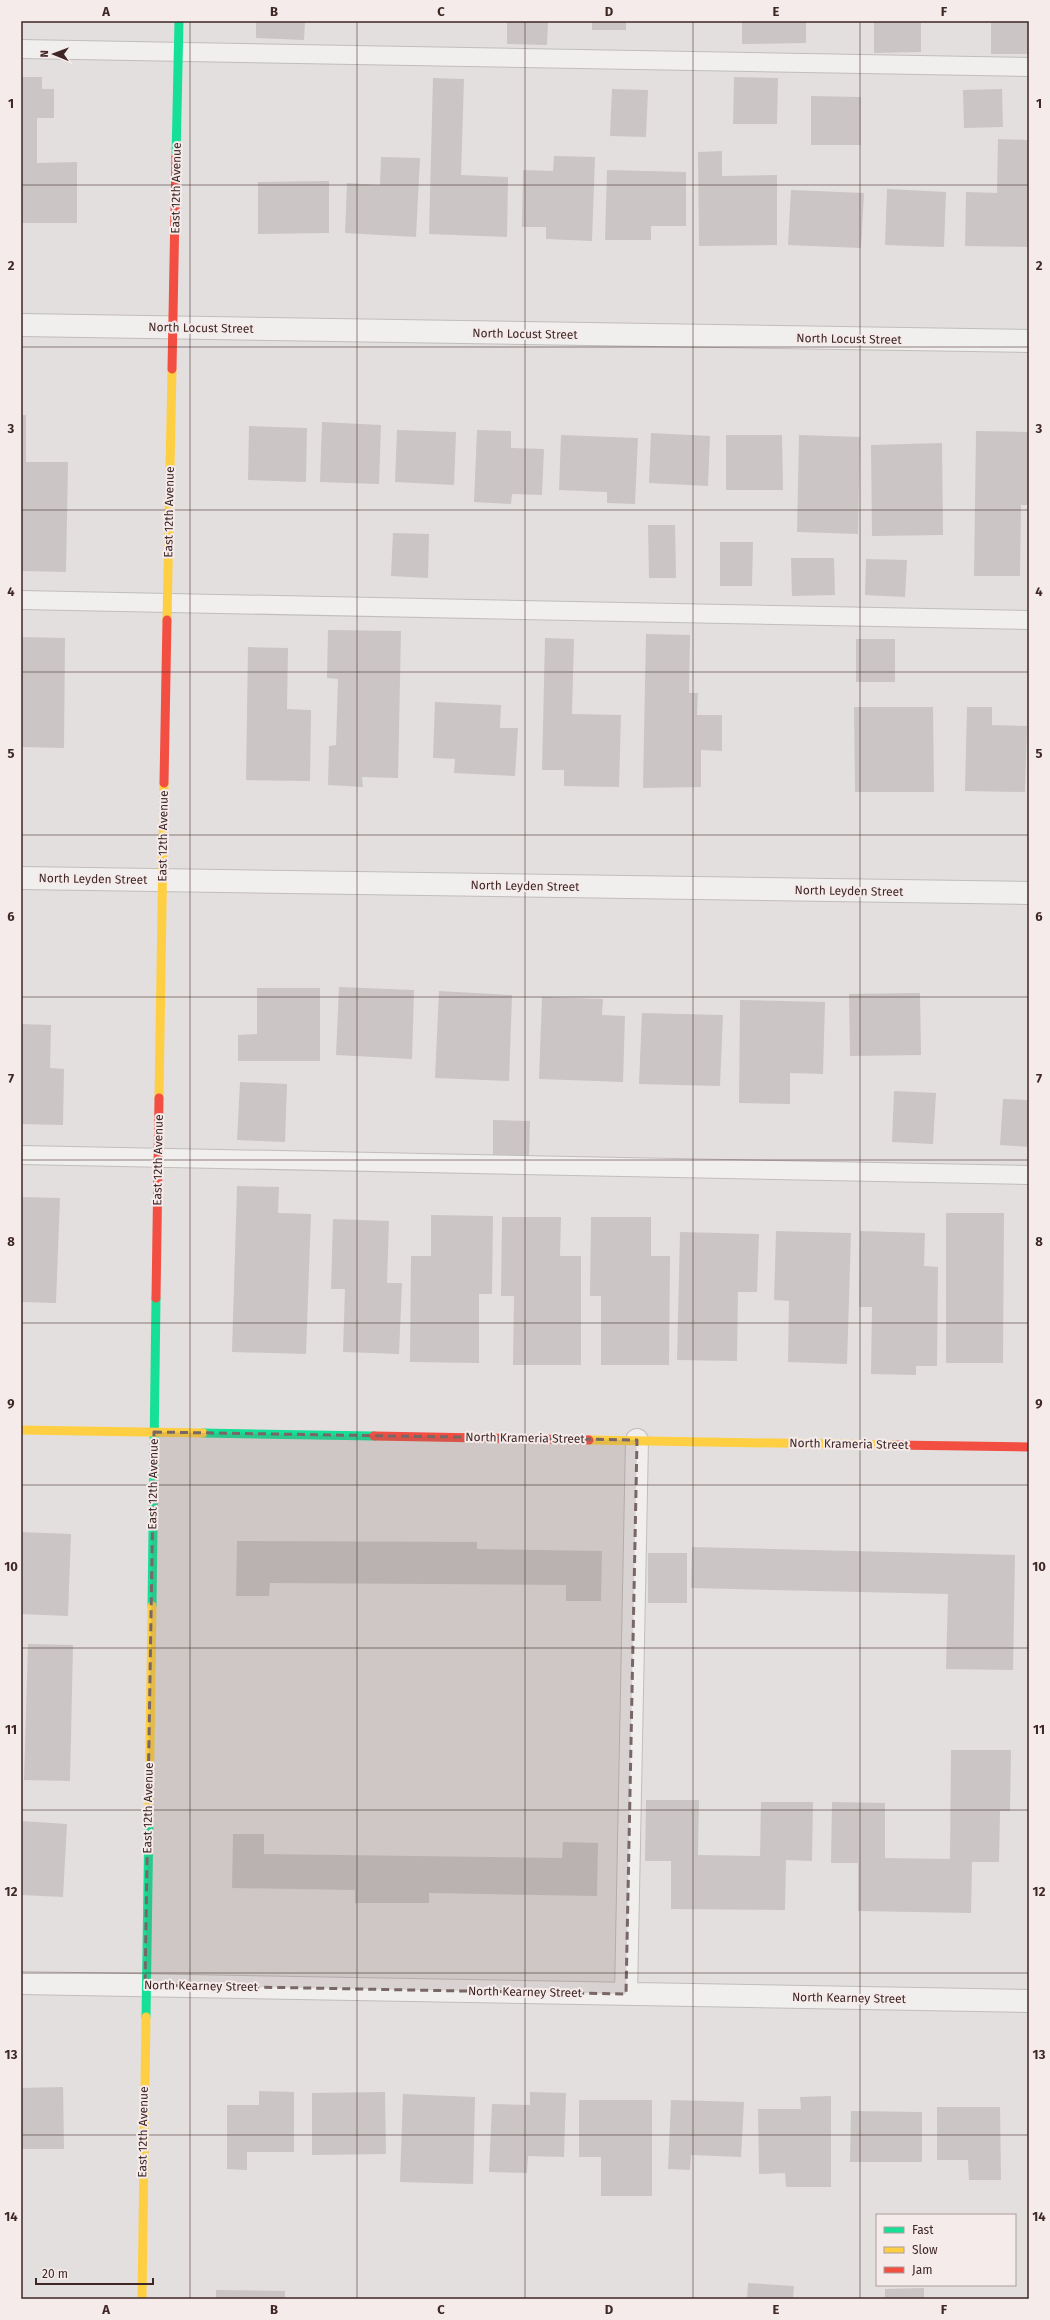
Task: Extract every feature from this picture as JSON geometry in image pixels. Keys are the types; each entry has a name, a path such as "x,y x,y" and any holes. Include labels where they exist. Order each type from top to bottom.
{"street":[{"name":"East 12th Avenue","path":"142,2299 145,1985 162,880 179,21"},
{"name":"North Locust Street","path":"21,325 1029,342"},
{"name":"North Leyden Street","path":"21,878 1029,893"},
{"name":"North Krameria Street","path":"21,1430 1029,1447"},
{"path":"626,1994 637,1440"},
{"name":"North Kearney Street","path":"21,1983 1029,2001"}],"lane":[{"path":"21,49 1029,68"},
{"path":"21,600 1029,620"},
{"path":"21,1155 1029,1175"}],"highlighted area":[{"path":"154,1432 637,1440 626,1994 145,1985"}],"building":[{"path":"256,21 305,21 304,40 256,38"},
{"path":"507,21 548,21 547,45 507,44"},
{"path":"592,21 626,21 626,30 592,30"},
{"path":"742,21 806,21 806,43 742,44"},
{"path":"874,21 921,21 921,52 874,53"},
{"path":"991,21 1029,21 1029,54 991,54"},
{"path":"21,77 42,77 42,89 54,89 54,118 37,118 37,163 77,162 77,223 21,223"},
{"path":"734,77 778,78 777,124 733,124"},
{"path":"433,78 464,79 461,175 508,177 507,237 429,234"},
{"path":"612,89 648,90 646,137 610,136"},
{"path":"1002,89 1003,127 964,128 963,90"},
{"path":"811,96 861,97 861,145 811,145"},
{"path":"998,139 1029,140 1029,247 965,246 966,192 997,193"},
{"path":"722,151 722,176 777,175 777,245 699,246 698,152"},
{"path":"554,156 595,157 592,241 546,239 546,227 522,227 523,170 553,171"},
{"path":"381,157 420,158 416,237 345,233 347,183 380,185"},
{"path":"607,170 686,172 686,226 651,226 651,240 605,240"},
{"path":"329,181 329,233 258,234 258,182"},
{"path":"887,189 946,192 944,247 885,245"},
{"path":"791,190 864,193 861,248 788,245"},
{"path":"21,415 26,415 26,462 68,462 66,572 21,571"},
{"path":"322,422 381,425 379,484 320,482"},
{"path":"249,426 307,428 306,482 248,480"},
{"path":"397,430 456,432 454,485 395,482"},
{"path":"477,430 511,431 511,448 544,449 542,495 512,494 511,504 474,502"},
{"path":"976,431 1029,432 1029,505 1021,505 1020,576 974,576"},
{"path":"651,433 710,436 708,486 649,483"},
{"path":"561,435 638,438 635,504 607,503 607,492 559,490"},
{"path":"726,435 782,435 783,490 726,490"},
{"path":"799,435 860,437 858,534 797,532"},
{"path":"942,443 943,535 872,536 871,445"},
{"path":"648,525 675,525 676,578 649,578"},
{"path":"393,533 429,534 428,578 391,576"},
{"path":"720,542 753,542 752,586 720,586"},
{"path":"791,558 834,558 835,595 792,596"},
{"path":"866,559 907,560 905,597 865,595"},
{"path":"328,630 401,631 398,778 362,777 363,787 328,785 329,746 336,745 338,679 327,678"},
{"path":"646,634 690,635 689,693 698,693 697,715 722,715 722,751 701,750 701,787 643,788"},
{"path":"21,637 65,638 64,748 21,747"},
{"path":"545,638 574,639 572,714 621,715 619,787 564,786 564,770 542,770"},
{"path":"856,639 895,639 895,682 856,682"},
{"path":"248,647 288,648 287,709 311,710 310,781 246,780"},
{"path":"435,702 501,705 500,728 518,728 515,776 454,773 455,759 433,758"},
{"path":"854,707 933,707 934,792 855,792"},
{"path":"967,707 992,707 992,725 1027,726 1025,792 965,791"},
{"path":"339,987 414,990 412,1059 336,1055"},
{"path":"257,988 320,988 320,1061 238,1061 238,1035 257,1034"},
{"path":"439,991 512,995 509,1081 435,1078"},
{"path":"920,993 921,1055 850,1056 849,994"},
{"path":"542,997 603,999 602,1015 625,1016 623,1082 539,1079"},
{"path":"740,1000 825,1002 823,1074 790,1073 790,1104 739,1103"},
{"path":"642,1013 723,1015 720,1086 639,1084"},
{"path":"21,1024 51,1025 50,1068 64,1069 63,1125 21,1124"},
{"path":"240,1082 287,1084 285,1142 237,1140"},
{"path":"894,1091 936,1093 933,1144 892,1142"},
{"path":"1003,1099 1029,1100 1029,1147 1000,1145"},
{"path":"493,1120 530,1121 529,1158 493,1158"},
{"path":"237,1186 279,1187 278,1213 311,1214 306,1354 232,1352"},
{"path":"21,1197 60,1198 56,1303 21,1302"},
{"path":"946,1213 1004,1213 1003,1363 946,1363"},
{"path":"431,1215 493,1216 492,1294 479,1294 479,1363 410,1362 411,1256 431,1256"},
{"path":"502,1217 561,1217 560,1256 581,1256 581,1365 513,1365 514,1296 501,1296"},
{"path":"591,1217 651,1217 651,1256 670,1256 669,1365 601,1365 601,1296 590,1296"},
{"path":"333,1219 389,1221 387,1283 402,1283 399,1354 343,1352 345,1289 331,1289"},
{"path":"776,1231 851,1233 847,1364 788,1362 789,1301 774,1300"},
{"path":"860,1231 925,1233 924,1266 938,1267 937,1366 916,1366 916,1375 871,1374 872,1307 859,1307"},
{"path":"680,1232 759,1234 757,1292 738,1292 737,1361 677,1360"},
{"path":"21,1532 71,1534 68,1616 21,1614"},
{"path":"237,1541 477,1542 477,1549 602,1551 601,1601 566,1601 566,1585 270,1583 269,1596 236,1596"},
{"path":"692,1547 1015,1555 1013,1670 946,1669 948,1594 691,1588"},
{"path":"648,1553 687,1553 687,1603 648,1603"},
{"path":"28,1644 73,1645 70,1781 24,1780"},
{"path":"951,1750 1011,1750 1010,1811 1000,1811 999,1862 972,1862 971,1913 858,1911 858,1863 831,1863 832,1802 885,1803 885,1858 950,1859"},
{"path":"646,1800 699,1800 698,1855 760,1856 761,1802 813,1802 812,1861 786,1860 785,1910 671,1909 671,1861 645,1861"},
{"path":"21,1821 67,1824 63,1897 21,1895"},
{"path":"233,1834 264,1834 264,1854 562,1858 563,1842 598,1843 597,1896 429,1893 429,1903 355,1903 355,1890 232,1888"},
{"path":"63,2087 64,2149 21,2149 21,2088"},
{"path":"259,2091 294,2092 294,2152 247,2152 247,2170 227,2169 227,2105 259,2105"},
{"path":"385,2092 386,2154 312,2155 312,2093"},
{"path":"530,2092 566,2093 564,2157 528,2156 527,2173 489,2172 492,2104 530,2105"},
{"path":"403,2094 475,2097 473,2184 400,2182"},
{"path":"831,2096 831,2187 786,2187 785,2173 759,2174 758,2109 801,2109 800,2097"},
{"path":"579,2100 652,2100 652,2196 601,2196 601,2157 579,2157"},
{"path":"671,2100 744,2102 741,2157 691,2155 690,2170 668,2169"},
{"path":"937,2107 1000,2107 1001,2180 969,2180 968,2160 937,2160"},
{"path":"851,2111 922,2112 922,2162 850,2162"},
{"path":"748,2283 794,2286 793,2299 747,2299"},
{"path":"924,2288 924,2299 885,2299 885,2289"},
{"path":"216,2290 285,2291 285,2299 216,2299"}],"traffic: fast":[{"path":"176,157 179,21"},
{"path":"152,1606 156,1298"},
{"path":"203,1433 374,1436"},
{"path":"146,2017 149,1814"}],"traffic: slow":[{"path":"167,620 172,369"},
{"path":"159,1098 164,783"},
{"path":"21,1430 203,1433"},
{"path":"589,1440 893,1445"},
{"path":"149,1814 152,1606"},
{"path":"142,2299 146,2017"}],"traffic: jam":[{"path":"172,369 176,157"},
{"path":"164,783 167,620"},
{"path":"156,1298 159,1098"},
{"path":"374,1436 589,1440"},
{"path":"893,1445 1029,1447"}]}
